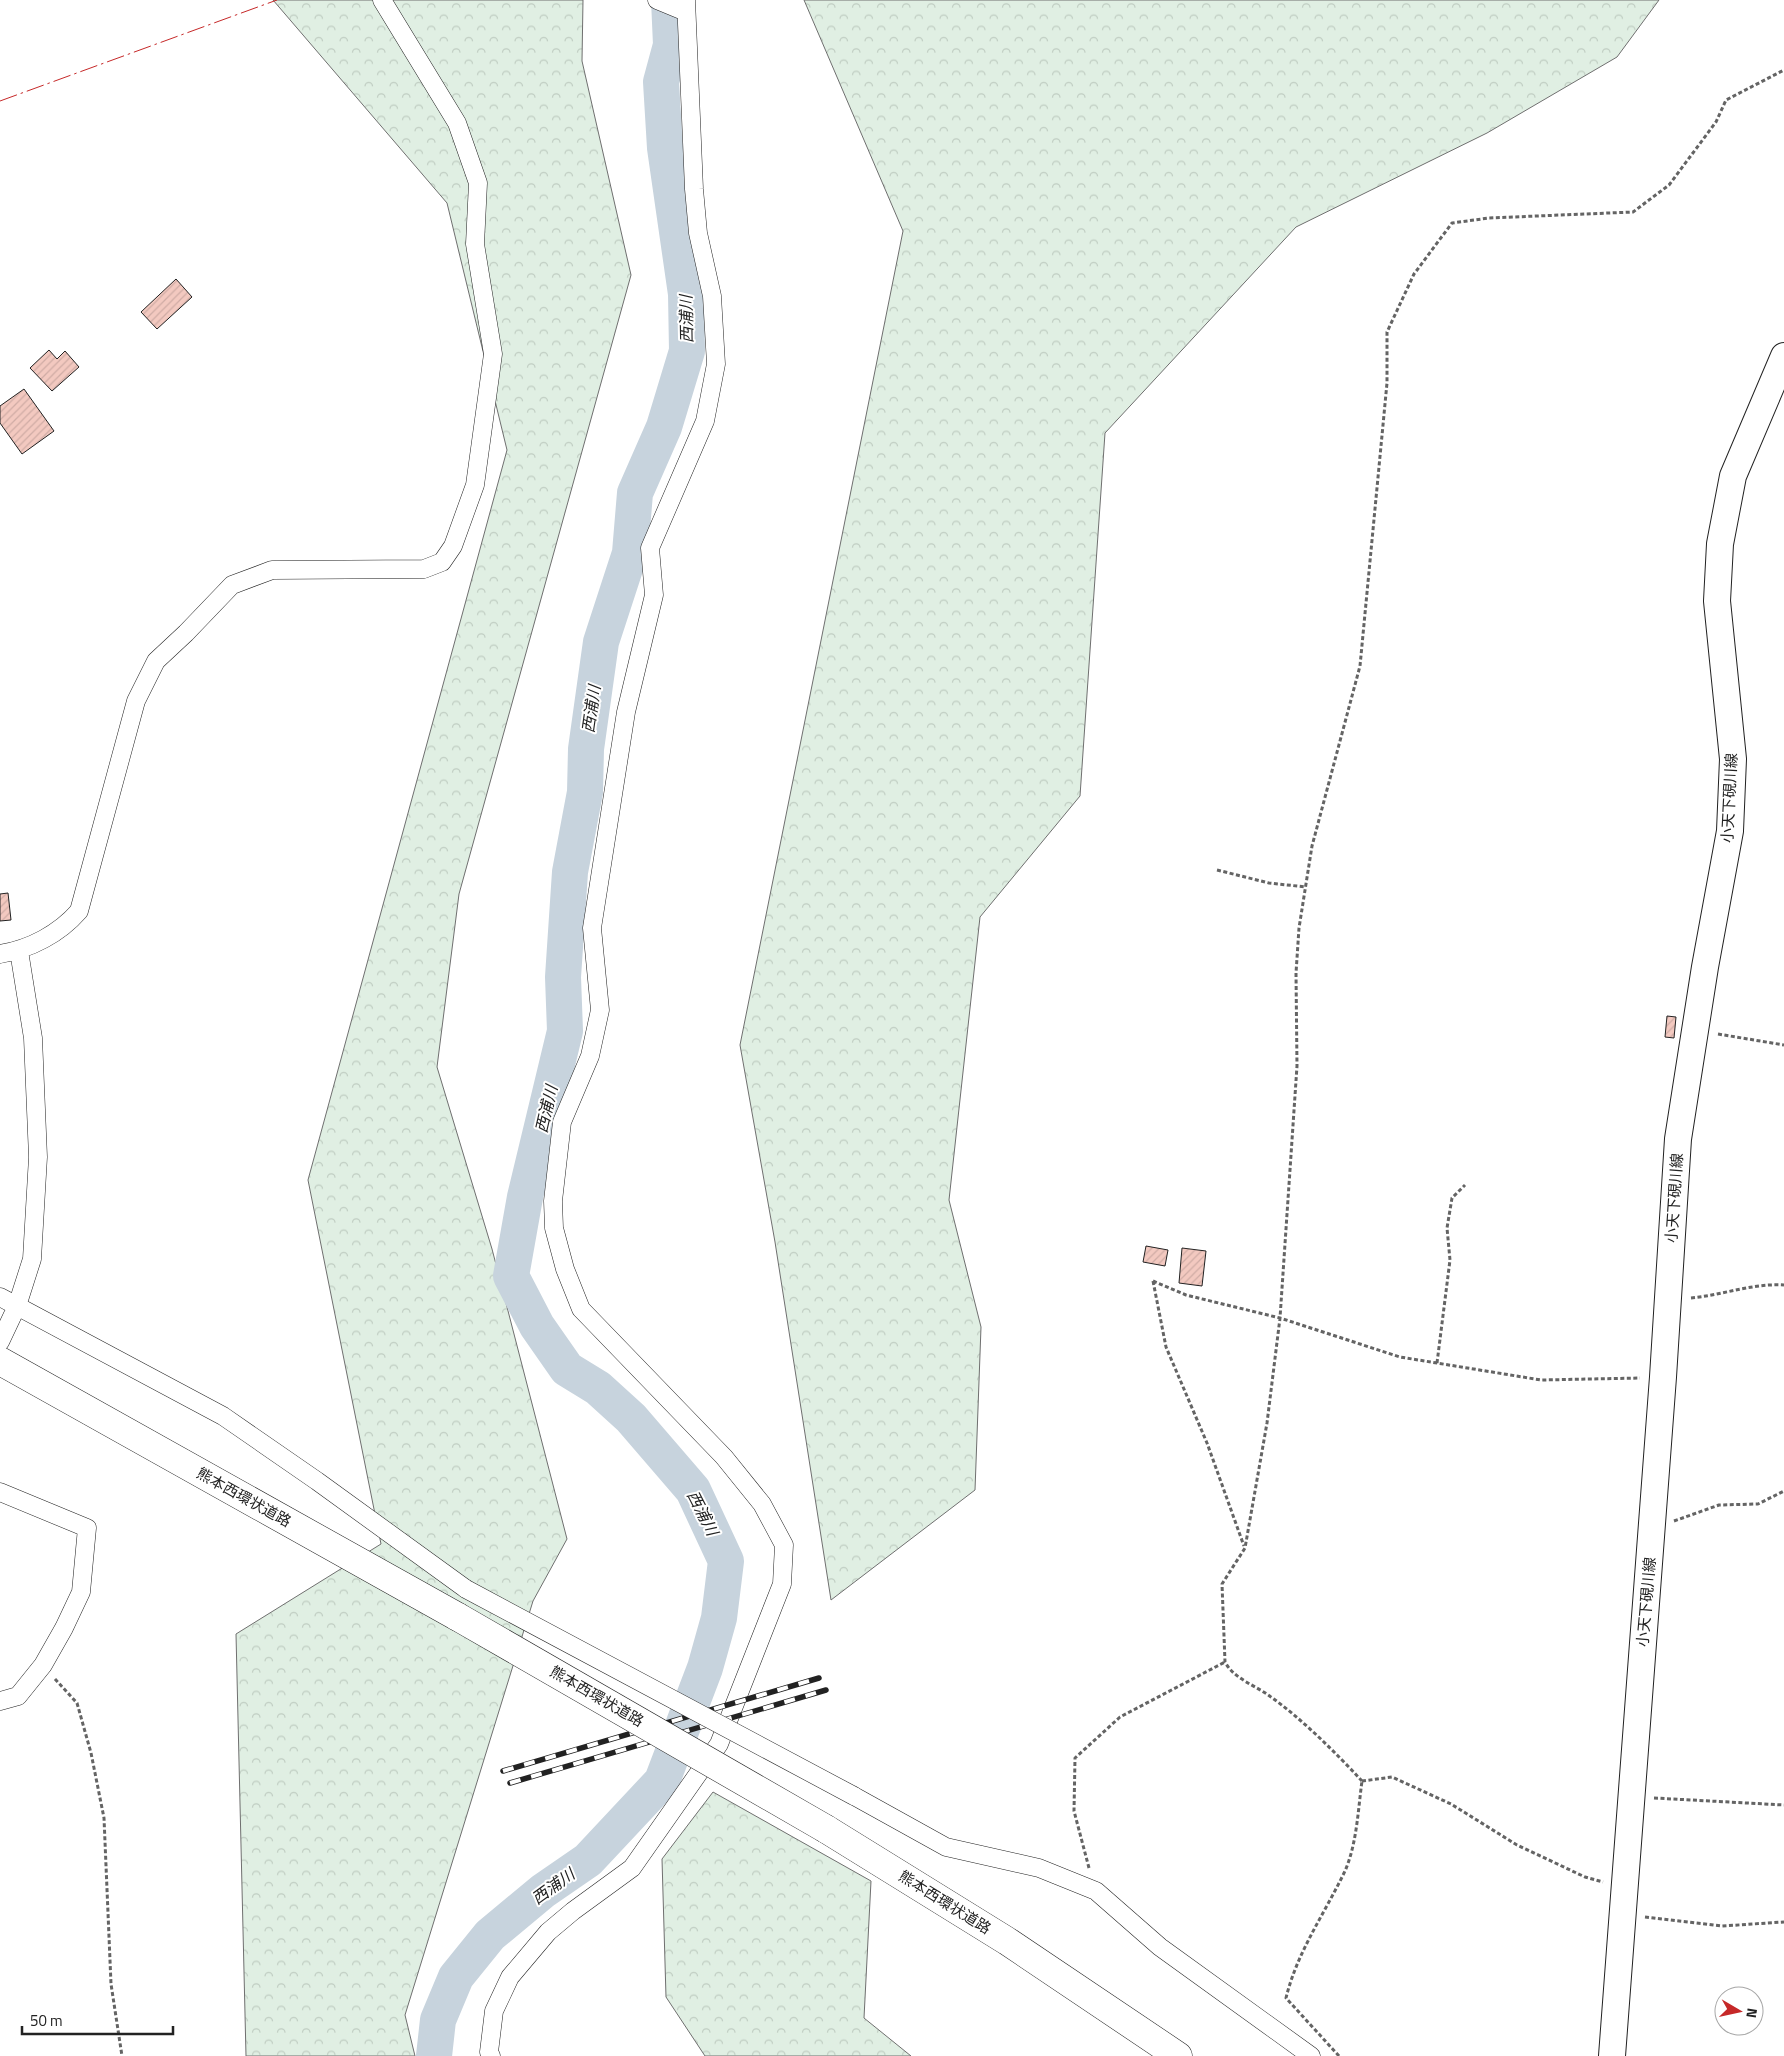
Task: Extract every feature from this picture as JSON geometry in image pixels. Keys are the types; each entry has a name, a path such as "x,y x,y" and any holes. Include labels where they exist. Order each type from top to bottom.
{"highway":[{"name":"熊本西環状道路","path":"0,1361 458,1617 826,1829 1007,1941 1178,2056"}],"main road":[{"name":"小天下硯川線","path":"1612,2056 1630,1796 1663,1378 1678,1139 1730,831 1733,759 1717,601 1720,544 1732,476 1784,356"}],"street":[{"path":"0,954 19,951 65,928 80,911 136,701 156,662 232,585 272,570 424,569 442,562 453,546 462,524 475,485 493,354 475,244 478,183 457,123 382,0"},
{"path":"490,2056 494,2011 510,1977 548,1932 572,1911 632,1868 719,1744 782,1584 784,1545 762,1504 724,1457 581,1309 565,1270 554,1228 554,1192 562,1122 590,1056 600,1010 592,928 626,712 654,594 650,548 705,421 716,364 712,296 698,233 695,198 686,6 657,0"},
{"path":"0,1342 17,1306 32,1259 38,1158 33,1038 19,951"},
{"path":"0,1297 223,1416 317,1481 466,1589 946,1846 1039,1868 1096,1892 1160,1947 1311,2056"},
{"path":"0,1492 87,1528 81,1592 64,1628 43,1665 18,1696 0,1701"}],"path":[{"path":"1362,1781 1343,1761 1271,1697 1230,1671 1225,1662 1222,1584 1245,1548 1267,1423 1280,1318 1297,1066 1296,973 1299,928 1312,846 1360,666 1387,383 1386,332 1414,274 1452,223 1489,218 1632,212 1669,186 1716,122 1726,100 1784,70"},
{"path":"1217,870 1269,883 1306,886"},
{"path":"1695,1030 1784,1045"},
{"path":"1437,1363 1450,1260 1447,1228 1452,1198 1464,1185"},
{"path":"1245,1548 1207,1443 1166,1347 1153,1280 1186,1295 1280,1318 1400,1357 1541,1380 1663,1378"},
{"path":"1668,1300 1715,1296 1764,1284 1784,1285"},
{"path":"1652,1528 1719,1505 1758,1504 1784,1491"},
{"path":"1095,1873 1088,1867 1074,1811 1075,1758 1120,1717 1225,1662"},
{"path":"43,1665 77,1703 91,1754 104,1818 111,1984 122,2056"},
{"path":"1362,1781 1392,1777 1451,1804 1517,1845 1585,1877 1601,1882 1624,1883"},
{"path":"1339,2056 1286,1998 1293,1971 1346,1869 1356,1832 1362,1781"},
{"path":"1630,1796 1784,1805"},
{"path":"1622,1914 1722,1926 1784,1922"}],"green space":[{"path":"273,0 583,0 582,61 631,275 459,894 437,1067 492,1249 567,1539 533,1601 405,2015 415,2056 246,2056 236,1634 381,1544 308,1180 507,450 447,203"},
{"path":"804,0 1659,0 1617,57 1487,133 1296,227 1105,433 1080,796 980,917 949,1200 981,1327 975,1490 831,1600 775,1242 740,1045 903,231"},
{"path":"713,1792 871,1881 864,2018 911,2056 705,2056 666,1997 662,1859"}],"building":[{"path":"176,279 192,297 157,329 141,312"},
{"path":"49,350 57,359 65,351 79,367 52,391 30,368"},
{"path":"24,389 54,431 22,454 0,423 0,406"},
{"path":"8,893 11,920 0,921 0,894"},
{"path":"1667,1016 1676,1017 1674,1038 1665,1037"},
{"path":"1146,1246 1168,1250 1165,1266 1143,1262"},
{"path":"1182,1248 1206,1251 1202,1286 1179,1283"}],"waterway":[{"name":"西浦川","path":"434,2056 438,2020 456,1977 490,1935 543,1891 588,1860 662,1781 705,1668 719,1618 726,1561 693,1490 631,1418 598,1388 567,1369 537,1326 511,1276 525,1197 565,1031 563,977 570,872 585,792 586,749 601,642 630,553 635,493 664,427 687,351 686,294 665,148 661,82 671,45 669,0"}],"railway":[{"path":"503,1771 819,1678"},
{"path":"510,1783 826,1690"}],"power":[{"path":"0,101 277,0"}]}
